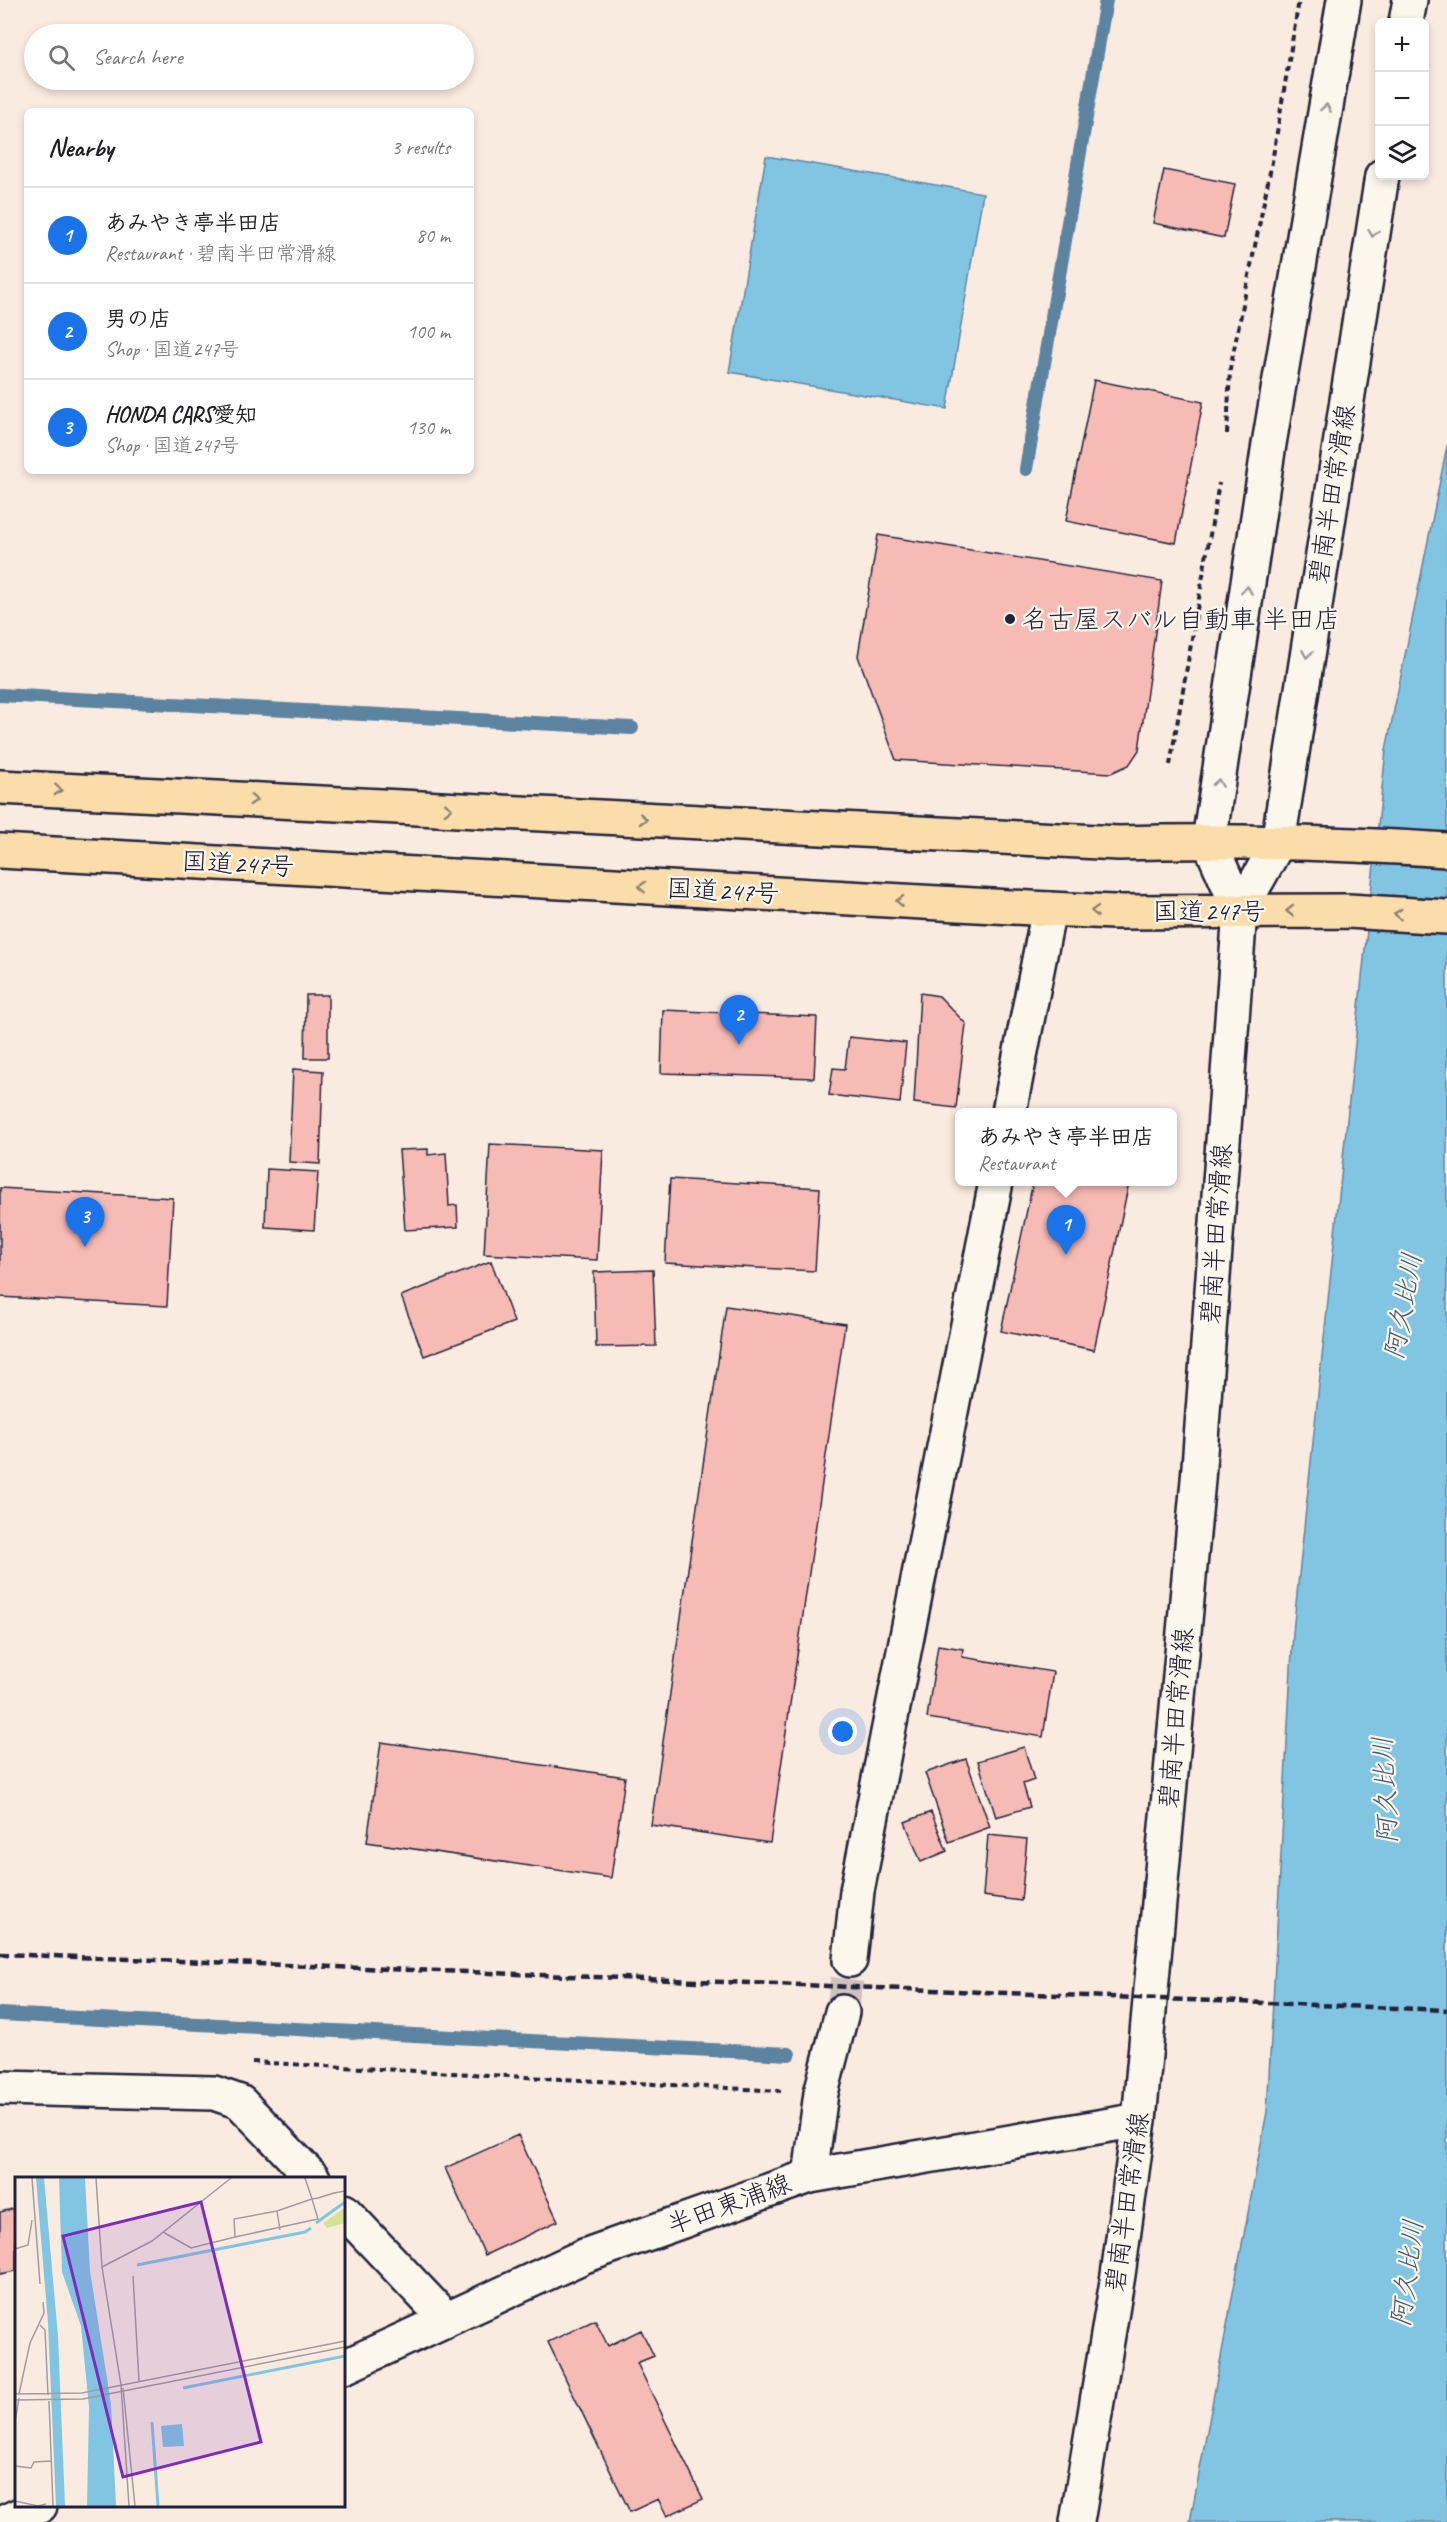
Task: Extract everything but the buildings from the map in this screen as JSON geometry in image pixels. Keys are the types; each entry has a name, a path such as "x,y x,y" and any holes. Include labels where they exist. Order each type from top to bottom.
{"highway":[{"path":"0,787 1119,843 1209,841 1362,844 1447,850"},
{"name":"国道247号","path":"0,851 1049,909 1348,911 1447,917"}],"main road":[{"path":"1209,841 1269,444 1266,366 1282,279 1318,157 1344,0"},
{"path":"1407,18 1410,0"},
{"name":"碧南半田常滑線","path":"1077,2522 1118,2275 1138,2120 1198,1480 1240,911 1278,843 1381,180"},
{"name":"碧南半田常滑線","path":"1209,841 1240,911"},
{"path":"1010,1108 1049,909"},
{"path":"850,1960 857,1891 995,1186"},
{"path":"810,2175 821,2093 842,2012"},
{"path":"0,2088 214,2093 240,2102 312,2177"},
{"name":"半田東浦線","path":"345,2367 584,2256 810,2175 1138,2120"},
{"path":"345,2212 446,2319"},
{"path":"4,2522 36,2507"}],"path":[{"path":"1227,439 1230,369 1272,162 1299,0"},
{"path":"1170,765 1221,474"},
{"path":"250,2061 821,2093"}],"water":[{"path":"766,156 983,193 947,409 729,372"},
{"name":"阿久比川","path":"1447,446 1447,2522 1190,2522 1267,2112 1293,1632 1386,750"}],"waterway":[{"path":"1026,469 1106,0"},
{"path":"0,695 632,728"},
{"path":"0,2014 789,2054"}],"tunnel":[{"path":"842,2012 850,1960"}],"railway":[{"path":"0,1954 1447,2010"}],"place":[{"name":"名古屋スバル自動車 半田店","path":"1010,619"},
{"name":"男の店","path":"739,1045"},
{"name":"HONDA CARS愛知","path":"85,1247"},
{"name":"あみやき亭半田店","path":"1066,1255"}]}
